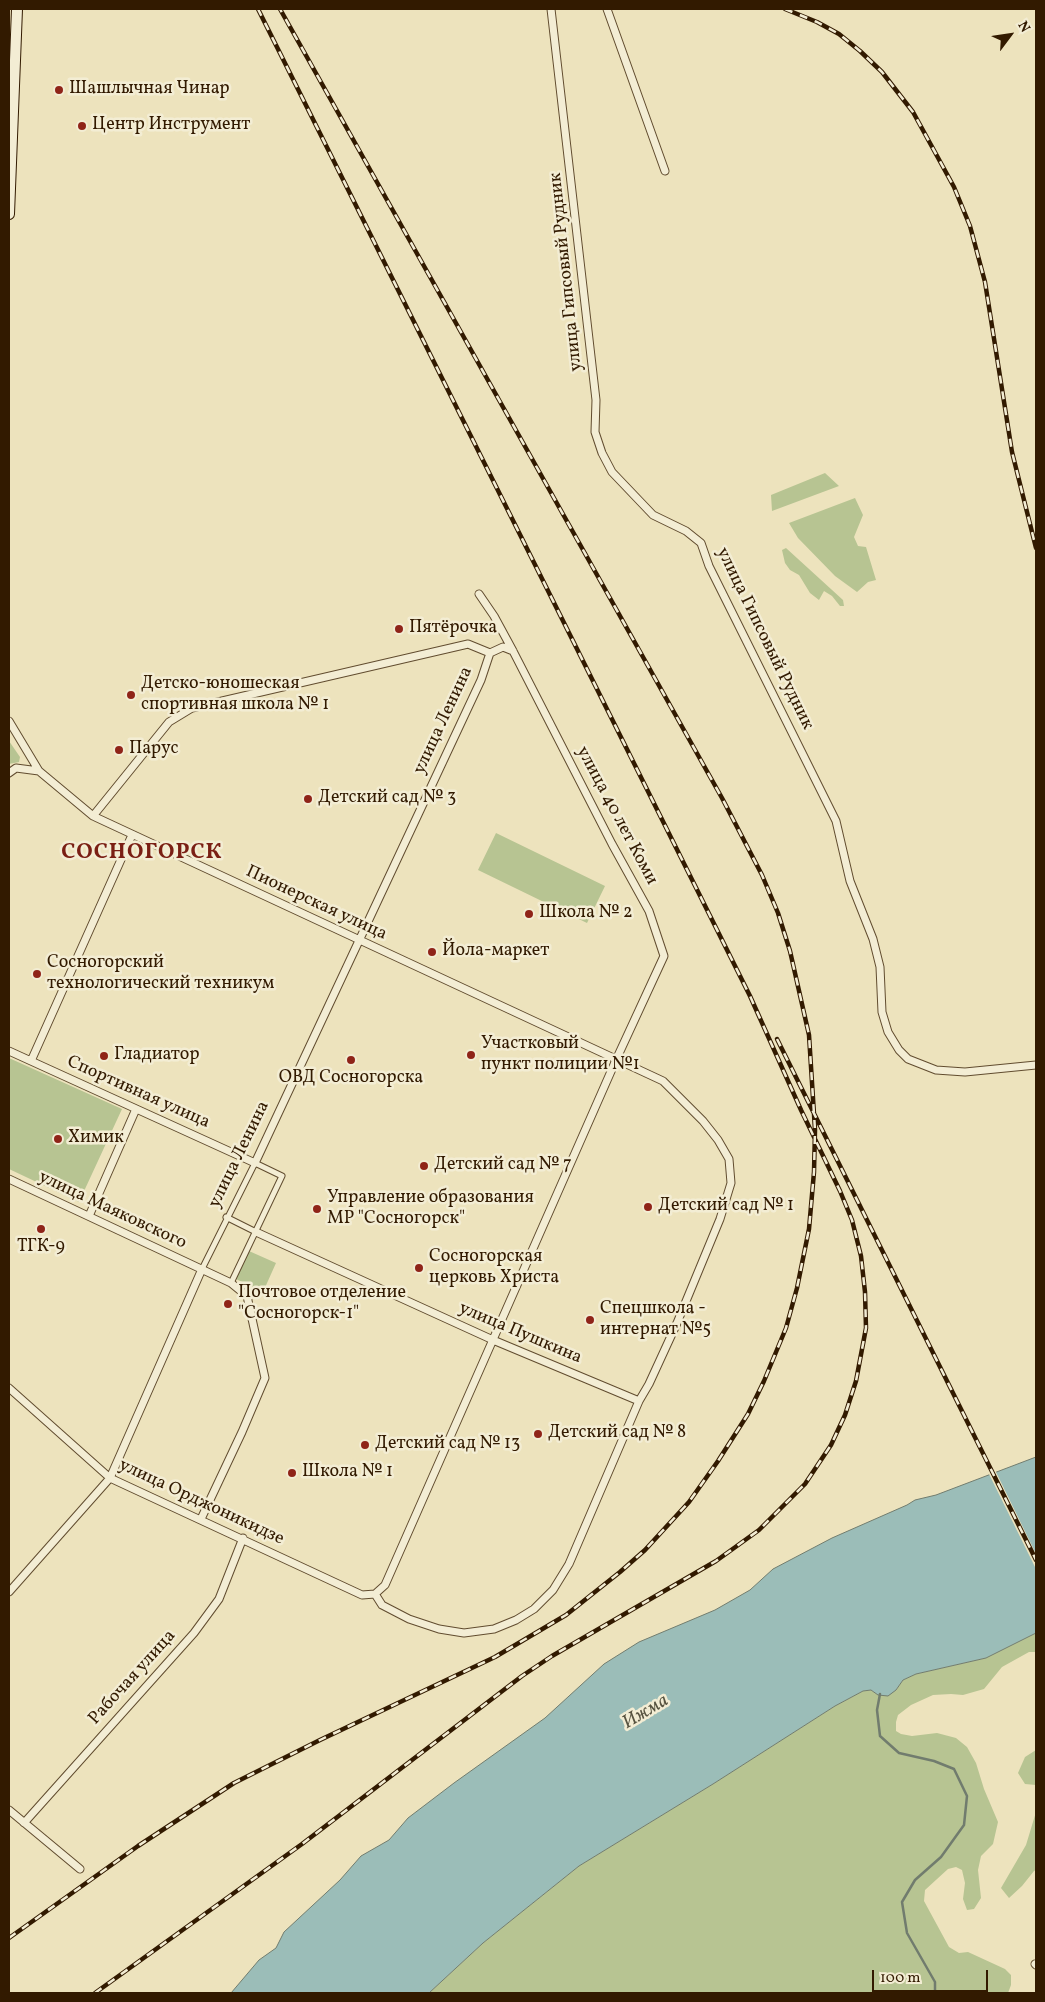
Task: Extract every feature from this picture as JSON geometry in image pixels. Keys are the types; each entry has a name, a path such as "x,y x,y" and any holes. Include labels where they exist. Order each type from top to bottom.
{"main road":[{"path":"9,214 17,9"}],"street":[{"name":"улица Гипсовый Рудник","path":"551,9 595,390 595,432 602,453 612,472 653,515 686,531 701,544 709,566 836,822 850,881 873,939 880,967 882,1012 888,1032 899,1050 908,1059 936,1070 965,1072 1036,1065"},
{"path":"607,9 665,171"},
{"name":"улица 40 лет Коми","path":"375,1594 385,1585 616,1060 664,956 649,911 612,844 513,651 494,616 479,594"},
{"path":"93,816 170,722 192,708 468,644 490,653 503,647 513,651"},
{"name":"улица Ленина","path":"9,1592 110,1478 202,1269 226,1217 255,1163 481,680 490,653"},
{"name":"Пионерская улица","path":"9,721 39,771 93,816 663,1081 704,1121 718,1140 728,1159 732,1184 720,1218 677,1323 649,1384 638,1401 569,1564 553,1590 534,1608 516,1620 494,1629 464,1633 410,1619 382,1605 375,1594"},
{"path":"9,773 16,768 39,771"},
{"path":"31,1061 132,835"},
{"name":"Спортивная улица","path":"9,1050 255,1163"},
{"path":"89,1216 136,1109"},
{"path":"231,1284 282,1176 255,1163"},
{"name":"улица Маяковского","path":"9,1179 202,1269 231,1284 247,1296 265,1378 201,1519"},
{"name":"улица Пушкина","path":"226,1217 492,1340 638,1401"},
{"name":"улица Орджоникидзе","path":"9,1388 110,1478 362,1595 375,1594"},
{"name":"Рабочая улица","path":"24,1823 194,1633 219,1599 242,1538"},
{"path":"9,1810 80,1869"}],"green space":[{"path":"825,473 839,486 772,511 771,495"},
{"path":"855,498 863,515 854,537 858,546 866,547 876,580 868,582 857,592 835,576 798,538 789,523"},
{"path":"786,548 843,600 844,606 840,606 832,596 824,591 819,600 810,593 799,575 790,570 785,563 782,550"},
{"path":"9,741 20,757 19,762 9,764"},
{"path":"496,833 605,886 587,923 478,870"},
{"name":"Химик","path":"9,1058 122,1109 79,1202 9,1169"},
{"path":"249,1251 276,1263 263,1292 236,1279"},
{"path":"1036,1633 1036,1652 1029,1652 1002,1667 984,1689 963,1695 933,1695 911,1705 898,1715 896,1722 896,1731 901,1734 912,1736 937,1733 956,1738 967,1747 976,1763 984,1789 998,1822 993,1844 981,1856 978,1870 981,1898 974,1909 967,1910 963,1899 965,1883 962,1870 956,1867 948,1869 925,1890 924,1901 949,1947 959,1953 968,1952 1005,1969 1011,1975 1011,1985 1008,1993 429,1993 483,1943 579,1866 835,1706 863,1691 871,1690 878,1695 896,1690 903,1680 916,1674 986,1658"},
{"path":"1036,1750 1036,1785 1025,1784 1018,1773 1025,1757"},
{"path":"1036,1812 1036,1870 1009,1898 1001,1888 1026,1845"}],"water":[{"name":"Ижма","path":"1036,1457 1036,1633 986,1658 916,1674 903,1680 896,1690 888,1696 878,1695 871,1690 863,1691 835,1706 579,1866 483,1943 429,1993 231,1993 259,1960 276,1948 284,1932 340,1880 361,1856 389,1840 408,1818 545,1718 604,1664 639,1642 715,1610 750,1590 773,1569 832,1538 915,1500 936,1495"}],"pier":[{"path":"995,1470 1036,1554 1036,1569 988,1472"}],"waterway":[{"path":"880,1694 877,1710 880,1736 899,1753 934,1761 954,1769 967,1796 964,1825 941,1857 915,1880 902,1902 907,1933 935,1982 935,1993"}],"railway":[{"path":"95,1993 302,1844 522,1676 552,1656 716,1561 759,1530 805,1484 831,1445 845,1415 856,1381 866,1328 861,1256 852,1220 840,1191 750,996 258,9"},
{"path":"9,1938 138,1846 234,1783 495,1657 566,1615 645,1550 689,1502 748,1414 786,1328 797,1288 809,1229 814,1172 815,1130 809,1035 790,951 778,913 762,875 722,798 280,9"},
{"path":"785,9 817,22 839,34 882,72 913,112 954,187 970,226 985,282 1012,452 1036,548"},
{"path":"777,1039 1036,1560"}],"place":[{"name":"Шашлычная Чинар","path":"59,90"},
{"name":"Центр Инструмент","path":"82,126"},
{"name":"Пятёрочка","path":"399,629"},
{"name":"Детско-юношеская спортивная школа № 1","path":"131,695"},
{"name":"Парус","path":"119,750"},
{"name":"Детский сад № 3","path":"308,799"},
{"name":"Школа № 2","path":"529,914"},
{"name":"Йола-маркет","path":"432,952"},
{"name":"Сосногорский технологический техникум","path":"37,974"},
{"name":"Участковый пункт полиции №1","path":"471,1055"},
{"name":"Гладиатор","path":"104,1056"},
{"name":"ОВД Сосногорска","path":"351,1060"},
{"name":"Химик","path":"58,1139"},
{"name":"Детский сад № 7","path":"424,1166"},
{"name":"Детский сад № 1","path":"648,1207"},
{"name":"Управление образования МР \"Сосногорск\"","path":"317,1209"},
{"name":"ТГК-9","path":"41,1229"},
{"name":"Сосногорская церковь Христа","path":"419,1268"},
{"name":"Почтовое отделение \"Сосногорск-1\"","path":"228,1304"},
{"name":"Спецшкола - интернат №5","path":"590,1320"},
{"name":"Детский сад № 8","path":"538,1434"},
{"name":"Детский сад № 13","path":"365,1445"},
{"name":"Школа № 1","path":"292,1473"}],"district":[{"name":"СОСНОГОРСК","path":"142,854"}]}
